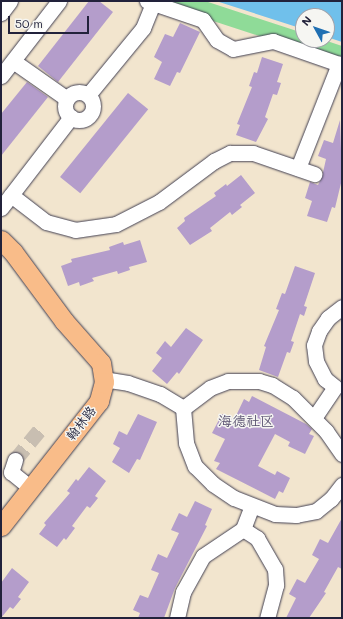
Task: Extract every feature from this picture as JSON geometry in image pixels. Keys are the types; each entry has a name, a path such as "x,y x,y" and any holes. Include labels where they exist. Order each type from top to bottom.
{"main road":[{"name":"翰林路","path":"1,240 13,252 64,321 101,364 103,379 98,401 1,526"}],"lane":[{"path":"1,14 10,1"},
{"path":"1,76 59,1"},
{"path":"88,95 143,28 150,2 203,20 218,40 233,49 273,41 340,64 298,168"},
{"path":"13,61 67,99"},
{"path":"76,92 88,95 93,104 91,114 80,120 71,117 66,110 67,99 76,92"},
{"path":"1,208 71,117"},
{"path":"12,195 46,222 75,230 116,224 159,202 214,161 230,153 253,153 314,174"},
{"path":"314,418 339,388 325,379 316,361 314,345 319,331 328,318 342,307"},
{"path":"103,379 128,383 160,394 183,408"},
{"path":"183,408 210,388 228,381 259,382 272,385 293,398 314,418 340,448 342,454"},
{"path":"183,408 186,443 195,466 213,484 252,506 275,514 296,515 316,511 336,502 342,485"},
{"path":"15,460 11,472 31,488"},
{"path":"177,618 183,592 202,556 244,529 252,506"},
{"path":"244,529 257,538 275,568 276,584 267,618"}],"green space":[{"path":"152,1 205,1 295,30 295,48"},
{"path":"335,44 342,46 342,63 296,48 335,48"}],"water":[{"path":"216,1 342,1 342,42 335,40 335,8 295,8 295,26"}],"building":[{"path":"89,1 99,1 113,12 58,82 38,66"},
{"path":"180,23 200,32 180,73 177,72 170,86 154,79 162,62 154,57 165,34 173,37"},
{"path":"262,57 283,64 277,82 281,83 277,95 273,94 265,117 268,119 256,142 236,135 240,125 237,124 252,87 249,86 254,72 257,73"},
{"path":"27,82 48,97 1,156 1,114"},
{"path":"128,93 148,109 80,193 60,177"},
{"path":"340,120 342,179 335,208 332,207 327,222 307,216 312,201 305,198 310,182 318,185 322,177 326,159 318,156 324,140 333,143"},
{"path":"241,175 255,193 240,205 242,207 232,215 230,212 210,228 212,231 190,245 177,228 185,221 184,218 216,196 214,193 226,184 227,186"},
{"path":"140,240 147,262 129,267 130,270 118,274 117,271 92,278 94,281 80,286 79,282 68,286 61,266 72,262 71,259 110,250 109,247 123,242 124,245"},
{"path":"295,266 315,273 304,306 307,307 304,316 300,314 291,341 294,342 290,353 287,352 278,377 259,370 266,347 264,346 279,310 276,309 282,293 285,294"},
{"path":"186,328 203,340 179,374 177,372 167,384 152,371 162,358 156,353 165,341 171,347"},
{"path":"252,396 306,424 312,429 309,434 314,436 305,454 288,446 290,442 275,434 258,466 275,475 277,471 290,478 283,493 279,491 275,499 216,469 220,463 214,461 225,439 212,433 222,414 234,420 244,399 249,402"},
{"path":"138,414 157,422 140,460 137,459 129,473 112,462 120,448 113,444 119,431 127,435"},
{"path":"89,467 106,481 95,496 98,498 90,508 87,506 72,526 75,528 66,540 64,538 57,547 39,534 46,525 44,523 70,493 67,491 76,479 78,481"},
{"path":"195,501 212,509 205,525 207,526 175,588 164,618 138,618 140,613 133,610 140,595 148,598 159,573 151,570 158,554 167,558 179,533 171,530 179,513 187,517"},
{"path":"342,518 342,569 338,567 324,592 326,593 309,618 286,618 296,598 289,594 297,579 305,583 319,559 312,555 320,539 328,543"},
{"path":"12,568 29,582 18,597 21,599 13,609 10,607 1,618 1,583"}],"tunnel":[{"path":"15,460 42,427"}],"district":[{"name":"海德社区","path":"246,421"}]}
